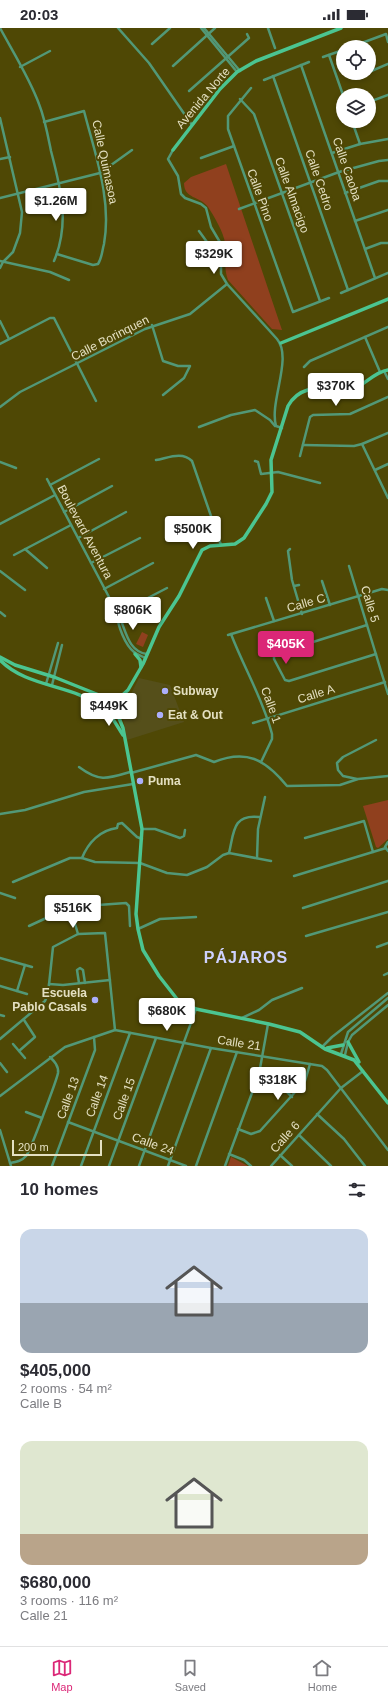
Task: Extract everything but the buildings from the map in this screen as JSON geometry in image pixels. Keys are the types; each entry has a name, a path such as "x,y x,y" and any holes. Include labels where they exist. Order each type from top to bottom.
{"street":[{"path":"0,28 39,103 59,184 63,203 64,219 62,240 54,261"},
{"path":"118,28 149,63 192,125"},
{"path":"152,44 170,28"},
{"path":"201,28 208,34"},
{"path":"204,28 238,71"},
{"path":"173,66 215,28"},
{"path":"268,28 275,48"},
{"name":"Avenida Norte","path":"173,150 220,89 238,71 256,61 341,28"},
{"path":"189,91 249,38 247,34"},
{"path":"370,40 386,34 388,42"},
{"path":"20,67 50,51"},
{"path":"323,57 336,52"},
{"path":"329,55 341,88"},
{"path":"264,80 309,62"},
{"path":"376,69 388,64"},
{"name":"Calle Caoba","path":"301,65 376,278"},
{"name":"Calle Cedro","path":"273,76 348,290"},
{"name":"Calle Pino","path":"251,88 240,99 228,116 227,122 234,146 293,312 320,301"},
{"path":"376,99 388,95"},
{"name":"Calle Almacigo","path":"240,99 254,114 320,301"},
{"name":"Calle Quimasoa","path":"44,122 84,110 106,200 107,216 101,260 98,264 93,265 57,254"},
{"path":"0,120 19,194 22,212 20,233 13,252 2,262 0,268"},
{"path":"354,128 360,144"},
{"path":"332,153 360,144 388,139"},
{"path":"201,158 234,146"},
{"path":"0,198 100,173 132,150"},
{"path":"173,150 168,159 178,176 181,194 184,198 201,204 206,208 211,227 221,244 221,274 227,284 281,343 282,358 274,411 276,426"},
{"path":"0,159 10,157"},
{"path":"239,209 339,172 388,160"},
{"path":"345,193 379,181 388,181"},
{"path":"355,221 388,210"},
{"path":"199,232 221,261"},
{"path":"365,249 381,243 388,243"},
{"path":"2,262 50,272 69,280"},
{"path":"341,293 388,273"},
{"name":"Calle Borinquen","path":"0,407 13,396 152,325 190,314 227,284"},
{"path":"320,301 329,298"},
{"path":"281,343 388,299"},
{"path":"0,344 50,318 54,318 96,401"},
{"path":"0,321 9,339"},
{"path":"152,325 163,361 178,366 190,366 184,378 163,395"},
{"path":"304,367 310,361 388,327"},
{"path":"366,337 388,379"},
{"path":"106,710 124,695 141,668 160,627 179,596 202,550 210,546 235,544 244,538 266,504 272,492 273,472 271,460 288,406 292,399 299,393 322,388 347,391 353,390 384,371"},
{"path":"300,456 310,417 313,415 350,414 388,397"},
{"path":"199,427 231,415 255,410 276,426 282,428"},
{"path":"303,445 354,446 388,433"},
{"path":"362,444 388,498"},
{"path":"156,460 182,456 188,457 192,461 221,545"},
{"path":"50,485 98,460"},
{"path":"255,461 258,462 261,474 273,472 301,477 320,483"},
{"path":"0,462 16,468"},
{"path":"375,470 388,464"},
{"name":"Boulevard Aventura","path":"47,479 125,629 130,644"},
{"path":"64,512 112,486"},
{"path":"0,524 55,495"},
{"path":"78,538 126,512"},
{"path":"14,555 71,525"},
{"path":"91,564 140,538"},
{"path":"290,548 288,552 294,586 302,614"},
{"path":"25,549 47,568"},
{"path":"104,589 153,563"},
{"name":"Calle 5","path":"349,566 388,694"},
{"path":"0,572 25,590"},
{"path":"329,582 323,582 330,605"},
{"path":"294,586 299,585"},
{"path":"117,614 166,588"},
{"name":"Calle C","path":"230,634 302,614 382,589 388,590"},
{"path":"266,598 274,621"},
{"path":"0,612 5,616"},
{"name":"Boulevard Aventura","path":"117,614 117,621 135,654"},
{"path":"367,625 278,653 274,655 274,658 285,680 289,681 376,654"},
{"name":"Calle 1","path":"230,634 268,718 272,739 261,762"},
{"path":"46,684 58,643"},
{"path":"130,644 139,652 147,656"},
{"path":"52,685 62,645"},
{"path":"135,654 147,656"},
{"path":"135,654 139,658 141,668"},
{"path":"0,658 15,665 49,675 109,699 124,695"},
{"path":"0,658 19,674 90,700 106,710 124,736"},
{"name":"Calle A","path":"253,723 384,682"},
{"path":"101,696 112,706 121,720 142,829 136,914 138,929 143,950 159,976 177,999 196,1009 300,1032 324,1048 354,1060 360,1065"},
{"path":"358,779 343,776 338,770 337,763 343,757 376,740"},
{"path":"79,767 90,776 99,779 196,755 214,762 227,757 240,755 261,762 278,774 287,786 340,785 358,779 388,776"},
{"path":"0,814 25,810 84,792 133,784"},
{"path":"257,858 260,816 265,797"},
{"path":"229,854 237,823 243,818 260,816"},
{"path":"305,838 364,821 373,852"},
{"path":"82,858 91,841 110,829 116,828 118,824 122,823 137,837 142,839"},
{"path":"142,829 155,830 180,838 184,836 185,830"},
{"path":"386,848 388,842"},
{"path":"294,876 386,848"},
{"path":"13,882 70,858 82,858 95,862 140,863 167,873 187,875 207,867 223,855 229,854 271,861"},
{"path":"303,908 388,881"},
{"path":"0,893 15,898"},
{"path":"29,926 70,907 126,903 129,906 130,926"},
{"path":"70,907 78,934"},
{"path":"306,936 388,912"},
{"path":"138,929 160,919 196,917"},
{"path":"0,1038 45,1002 48,994 53,947 78,934 106,932 115,1030"},
{"path":"377,947 388,943"},
{"path":"0,958 32,967"},
{"path":"17,992 25,965"},
{"path":"79,983 78,970 80,968 83,970 86,982"},
{"path":"384,974 388,973"},
{"path":"49,984 110,980"},
{"path":"0,986 27,994"},
{"path":"242,1018 259,1010 272,1000 302,988"},
{"path":"324,1048 332,1037 388,993"},
{"path":"343,1055 343,1045 348,1032 388,998"},
{"path":"343,1055 352,1035 388,1005"},
{"path":"139,1166 196,1009"},
{"path":"0,1015 4,1016"},
{"path":"19,1051 36,1037 24,1020"},
{"path":"225,1166 259,1074 269,1024"},
{"name":"Calle 21","path":"0,1096 65,1047 115,1030 211,1048 322,1066 341,1088"},
{"name":"Calle 14","path":"81,1166 130,1033"},
{"name":"Calle 13","path":"52,1166 95,1050 94,1036"},
{"name":"Calle 15","path":"109,1166 156,1038"},
{"path":"348,1042 360,1065 388,1102"},
{"path":"13,1044 25,1058"},
{"path":"324,1048 343,1045"},
{"path":"168,1166 211,1048"},
{"path":"196,1166 237,1052"},
{"path":"0,1130 10,1165 22,1160 27,1155 58,1073 57,1065 50,1057"},
{"path":"0,1064 6,1072"},
{"path":"238,1129 252,1134 260,1132 305,1081 310,1064"},
{"name":"Calle 6","path":"271,1166 341,1088 364,1070"},
{"path":"341,1088 388,1150"},
{"path":"287,1092 292,1097"},
{"path":"26,1112 42,1118"},
{"path":"317,1114 344,1139 365,1166"},
{"name":"Calle 24","path":"68,1122 186,1166"},
{"path":"299,1135 331,1166"},
{"path":"229,1154 244,1160 251,1166"},
{"path":"280,1155 292,1166"}],"shaded area":[{"path":"226,164 282,330 272,329 228,280 226,271 225,243 221,230 205,203 189,195 185,188 184,183 191,177"},
{"path":"142,632 148,635 143,647 136,644"},
{"path":"139,678 170,685 184,722 127,740 123,718 117,710 118,706 130,696"},
{"path":"388,800 388,839 378,848 376,847 363,806"},
{"path":"231,1157 248,1166 228,1166"}],"place":[{"name":"Subway","path":"165,691"},
{"name":"Eat & Out","path":"160,715"},
{"name":"Puma","path":"140,781"},
{"name":"Escuela Pablo Casals","path":"95,1000"}],"district":[{"name":"PÁJAROS","path":"246,957"}]}
